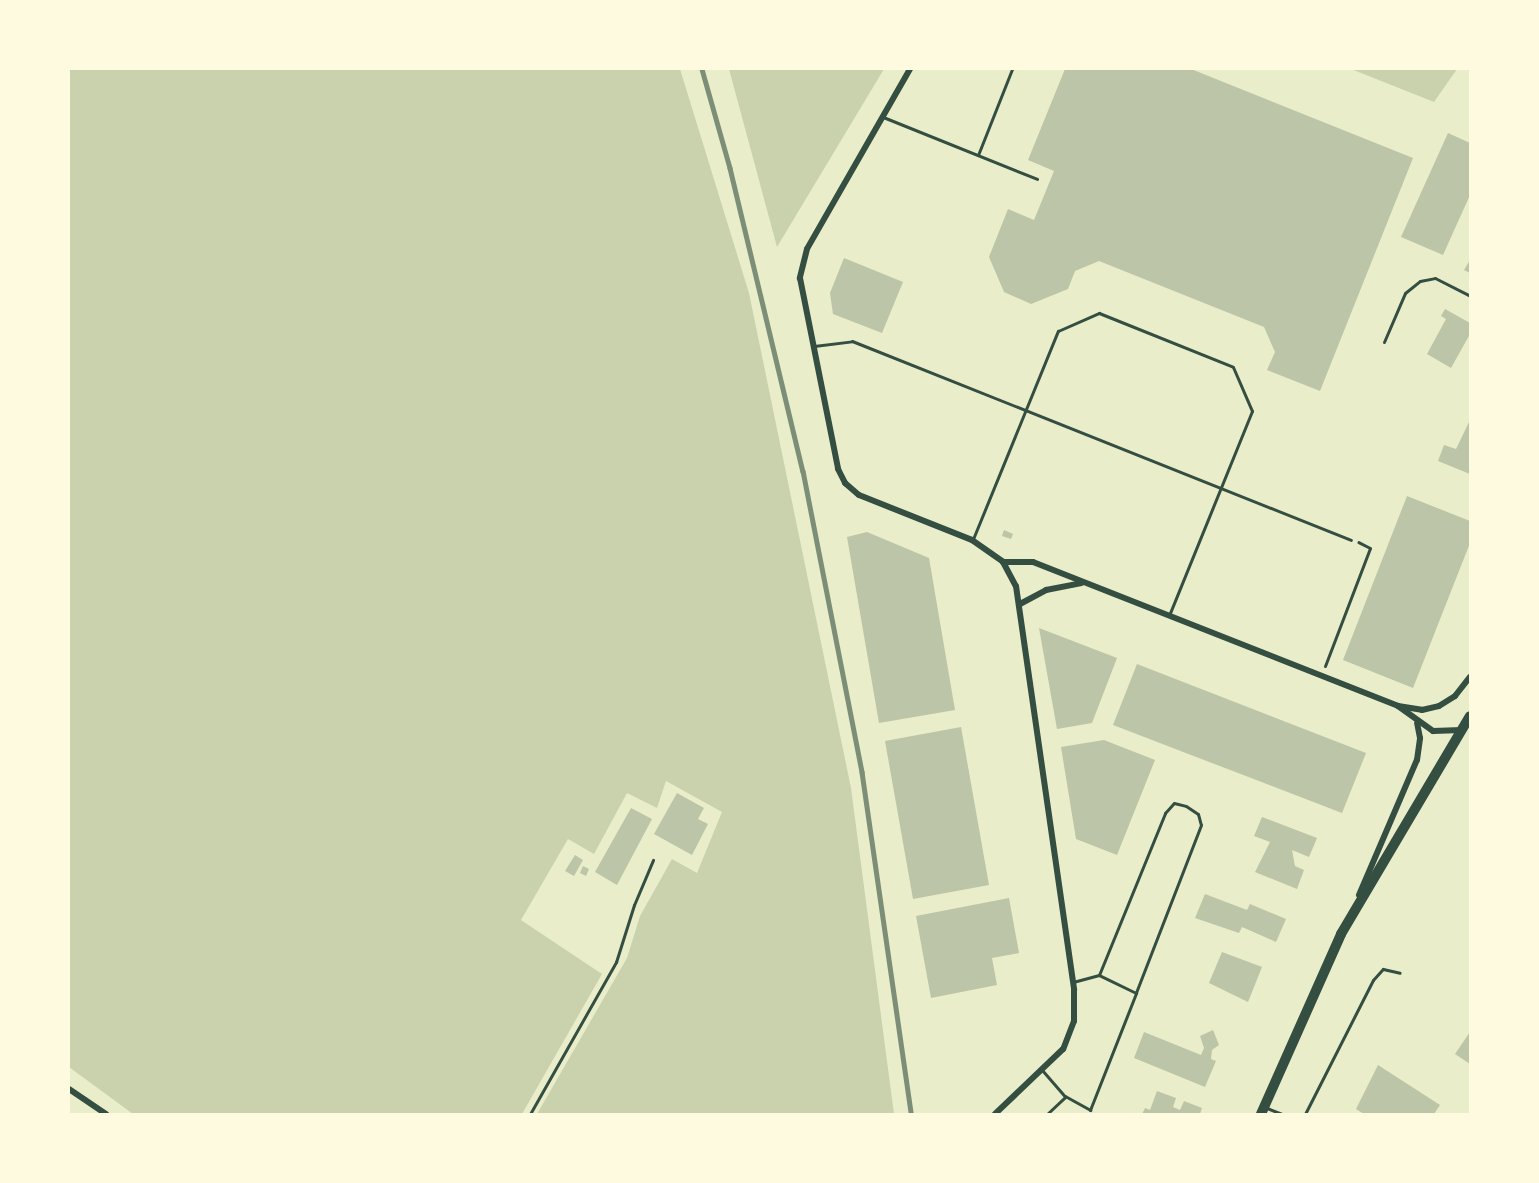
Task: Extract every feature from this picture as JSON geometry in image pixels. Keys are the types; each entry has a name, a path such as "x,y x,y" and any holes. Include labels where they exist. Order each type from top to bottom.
{"main road":[{"path":"1262,1110 1341,934 1470,717"}],"street":[{"path":"910,69 801,262 800,278 838,469 845,483 859,495 972,540 1004,562 1033,562 1398,706 1422,710 1439,706 1470,677"},
{"path":"995,1114 1063,1049 1071,1036 1073,982 1028,690 1020,604 1004,562"},
{"path":"1020,604 1046,590 1082,583"},
{"path":"1398,706 1417,723 1444,733 1463,730"},
{"path":"1341,934 1417,760 1420,738 1417,723"},
{"path":"69,1089 106,1114"}],"lane":[{"path":"978,155 1012,69"},
{"path":"882,117 1037,179"},
{"path":"1384,342 1405,293 1420,281 1435,278 1470,296"},
{"path":"972,540 1058,330 1099,313 1133,326 1233,367 1252,411 1168,617"},
{"path":"814,346 852,341 1351,540"},
{"path":"1042,1070 1065,1096 1090,1112 1201,825 1198,814 1186,806 1174,803 1165,813 1099,975"},
{"path":"1305,1114 1373,980 1383,969 1400,973"},
{"path":"1073,982 1099,975 1136,993"},
{"path":"1047,1114 1065,1096"},
{"path":"1262,1110 1282,1114"}],"path":[{"path":"1321,676 1370,548 1351,540"},
{"path":"530,1114 616,963 634,905 653,860"}],"green space":[{"path":"69,69 680,69 749,293 851,788 894,1114 537,1114 627,958 640,916 672,859 697,873 722,812 666,781 657,808 627,793 594,854 568,839 521,920 602,974 522,1114 133,1114 69,1067"},
{"path":"729,69 884,69 777,247"},
{"path":"1351,69 1457,69 1434,102"}],"building":[{"path":"1065,69 1191,69 1413,158 1320,391 1267,370 1275,352 1264,327 1099,261 1075,271 1068,289 1031,304 1004,292 989,257 1008,209 1034,220 1054,171 1028,160"},
{"path":"1448,133 1470,143 1470,195 1443,255 1401,237"},
{"path":"844,258 903,282 882,333 833,314 830,293"},
{"path":"1470,260 1470,273 1464,270"},
{"path":"1445,309 1470,323 1470,334 1451,368 1427,354 1446,319 1441,316"},
{"path":"1470,420 1470,474 1438,461 1444,445 1456,449"},
{"path":"1407,496 1470,521 1470,543 1413,688 1343,660"},
{"path":"1004,530 1013,534 1011,539 1002,536"},
{"path":"867,532 929,558 955,710 879,723 847,537"},
{"path":"1039,628 1117,658 1092,723 1057,729"},
{"path":"1137,664 1366,753 1342,813 1113,725"},
{"path":"961,727 989,885 913,899 885,741"},
{"path":"1104,740 1155,760 1117,855 1076,839 1061,747"},
{"path":"677,793 704,808 698,819 708,824 692,855 654,834"},
{"path":"631,808 652,819 617,885 595,872"},
{"path":"1262,817 1317,838 1309,857 1292,850 1295,866 1304,870 1297,889 1255,872 1270,842 1254,836"},
{"path":"575,855 583,860 574,876 565,871"},
{"path":"583,866 589,869 586,876 580,873"},
{"path":"1205,894 1247,910 1250,904 1286,919 1276,942 1242,927 1239,933 1195,918"},
{"path":"1009,898 1019,953 992,958 997,985 931,998 916,916"},
{"path":"1222,952 1262,967 1248,1002 1209,983"},
{"path":"1213,1030 1219,1045 1212,1050 1211,1059 1216,1061 1205,1087 1134,1058 1144,1032 1201,1055 1204,1048 1200,1036"},
{"path":"1470,1032 1470,1064 1455,1054"},
{"path":"1378,1065 1440,1105 1434,1114 1364,1114 1356,1109"},
{"path":"1157,1091 1176,1098 1173,1107 1180,1110 1184,1101 1202,1108 1200,1114 1142,1114 1145,1108 1150,1110"}],"railway":[{"path":"702,69 730,168 803,471 862,772 911,1114"}]}
